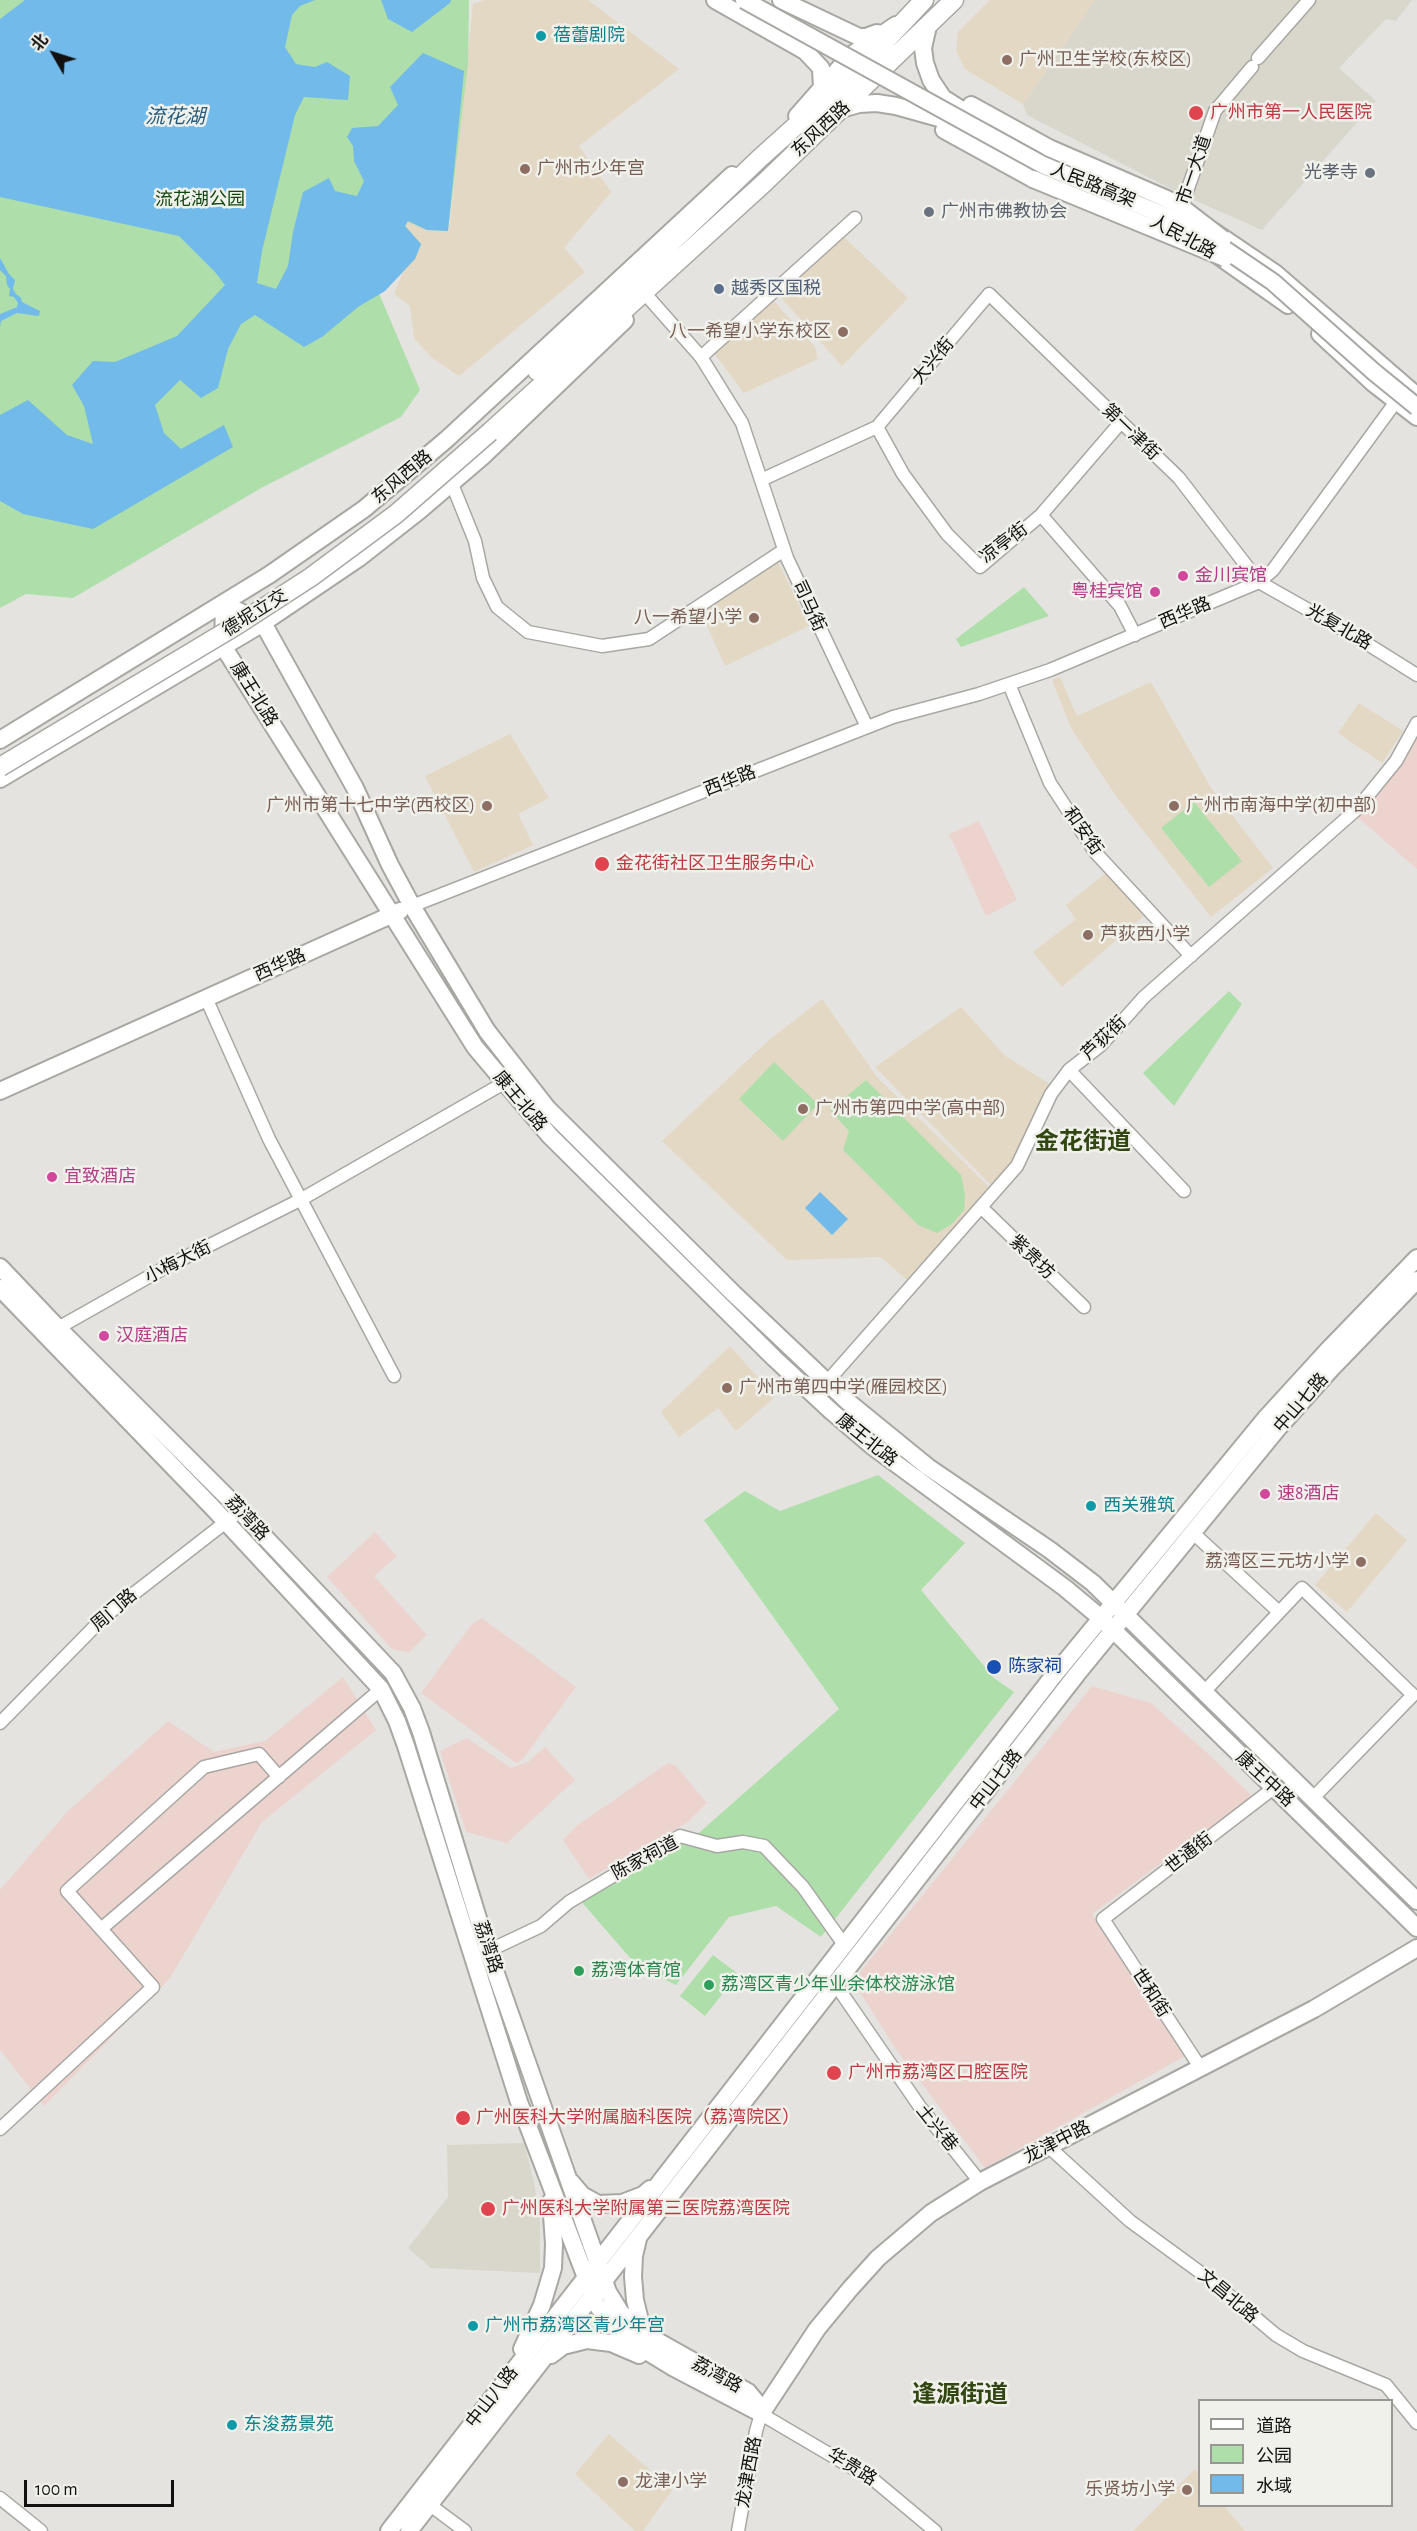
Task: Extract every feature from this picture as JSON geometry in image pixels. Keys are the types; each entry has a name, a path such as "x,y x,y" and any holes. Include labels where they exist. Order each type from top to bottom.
{"highway":[{"name":"东风西路","path":"486,428 760,158 834,92 924,0"},
{"name":"东风西路","path":"486,428 686,256 845,108 954,0"},
{"name":"德坭立交","path":"0,754 294,575 378,514 486,428"},
{"name":"德坭立交","path":"0,775 311,577 396,514 486,428"}],"main road":[{"path":"714,0 776,34 815,59 821,68 822,88"},
{"name":"人民路高架","path":"744,0 1023,155 1168,217 1214,242 1259,272 1302,306 1374,372 1417,406"},
{"path":"781,0 859,37 873,34 907,18"},
{"path":"776,34 788,37 798,33 803,24 800,10"},
{"path":"760,158 850,56 907,18"},
{"path":"928,26 922,48 925,63 935,86 1049,148 1176,203 1207,225 1259,272"},
{"path":"935,86 926,114 932,122 944,130 1033,179 1259,272"},
{"name":"人民北路","path":"935,86 970,116 1039,154 1215,232 1276,273 1406,395 1417,417"},
{"name":"人民北路","path":"845,108 877,103 926,114 954,125 1036,169 1166,225 1213,252 1288,305 1406,395"},
{"name":"东风西路","path":"0,740 224,604 315,544 423,460 715,189 760,158"},
{"name":"东风西路","path":"0,775 126,704 263,622 335,575 381,541 452,484 533,411 686,256"},
{"path":"224,604 263,622"},
{"name":"康王北路","path":"224,604 223,646 414,951 476,1047 504,1083 568,1155 818,1400 872,1446 1065,1588 1108,1624"},
{"name":"康王北路","path":"263,622 355,788 390,865 412,906 487,1031 547,1108 585,1148 826,1383 909,1453 1059,1556 1119,1610"},
{"name":"西华路","path":"0,1091 412,906"},
{"name":"中山七路","path":"596,2264 845,1946 1108,1624 1271,1412 1417,1258"},
{"name":"荔湾路","path":"0,1267 240,1511 393,1673 412,1708 430,1759 488,1951 596,2264 615,2305 643,2332 748,2392 758,2404 761,2414"},
{"name":"中山七路","path":"1119,1610 1192,1532 1315,1387 1417,1280"},
{"name":"荔湾路","path":"0,1288 225,1522 381,1689 406,1746 519,2102 592,2296 604,2316 633,2343 674,2368 761,2414"},
{"name":"康王中路","path":"1119,1610 1417,1901"},
{"name":"康王中路","path":"1108,1624 1186,1704 1275,1787 1417,1928"},
{"name":"中山七路","path":"592,2296 836,1985 1058,1685"},
{"name":"龙津中路","path":"761,2414 818,2329 873,2264 931,2213 980,2182 1346,1992 1417,1948"},
{"path":"508,2376 542,2306 553,2268 554,2244 550,2199 542,2160"},
{"path":"565,2173 575,2187 590,2201 610,2205 643,2195 665,2178"},
{"path":"640,2234 634,2256 633,2277 635,2300 643,2332"},
{"name":"中山八路","path":"388,2531 596,2264"},
{"name":"中山八路","path":"409,2531 592,2296"},
{"path":"530,2377 563,2346 587,2340 611,2343 674,2368"}],"street":[{"name":"市一大道","path":"1179,215 1215,111 1309,0"},
{"path":"701,357 855,218"},
{"name":"第一津街","path":"989,294 1179,478 1259,582"},
{"name":"大兴街","path":"877,427 989,294"},
{"name":"司马街","path":"648,297 701,357 742,423 784,550 867,727"},
{"name":"西华路","path":"412,906 893,717 1050,670 1259,582 1273,570 1406,395"},
{"name":"凉亭街","path":"877,427 903,474 947,534 980,567 1041,515 1121,422"},
{"path":"761,480 877,427"},
{"path":"452,484 475,541 483,578 497,607 528,632 602,645 649,639 784,550"},
{"path":"1041,515 1120,606 1135,635"},
{"path":"315,544 335,575"},
{"name":"光复北路","path":"1259,582 1358,638 1417,675"},
{"path":"109,675 126,704"},
{"name":"和安街","path":"1009,684 1050,783 1095,852 1191,956"},
{"name":"芦荻街","path":"826,1383 1017,1166 1051,1094 1069,1070 1101,1045 1144,997 1357,809 1396,761 1417,723"},
{"path":"414,951 417,937 423,935 433,940"},
{"path":"206,998 269,1139 394,1376"},
{"path":"1069,1070 1184,1191"},
{"name":"小梅大街","path":"58,1328 166,1267 300,1200 504,1083"},
{"name":"紫贵坊","path":"981,1207 1084,1307"},
{"name":"周门路","path":"0,1723 105,1616 240,1511"},
{"path":"1192,1532 1279,1612"},
{"path":"1203,1693 1302,1588 1413,1695 1311,1799"},
{"path":"101,1929 381,1689"},
{"path":"0,2128 153,1987 67,1892 204,1767 259,1754 279,1777"},
{"name":"世通街","path":"1103,1919 1275,1787"},
{"name":"陈家祠道","path":"488,1951 541,1926 569,1902 680,1836 717,1846 743,1842 764,1846 803,1887 845,1946"},
{"name":"世和街","path":"1103,1919 1200,2067"},
{"name":"土兴巷","path":"836,1985 920,2108 980,2182"},
{"name":"文昌北路","path":"1049,2147 1130,2221 1212,2281 1276,2335 1303,2351 1378,2380 1390,2389 1417,2423"},
{"name":"龙津西路","path":"738,2531 761,2414"},
{"name":"华贵路","path":"761,2414 875,2481 935,2531"},
{"path":"0,2498 41,2531"},
{"path":"430,2505 465,2531"}],"shaded area":[{"name":"广州市少年宫","path":"484,0 588,0 679,69 579,146 611,192 564,248 585,272 459,376 432,358 414,338 410,306 394,294 404,269 415,259 404,226 408,221 427,230 449,231 473,4"},
{"name":"广州卫生学校(东校区)","path":"990,0 1095,0 1023,104 965,69 956,51 958,32"},
{"name":"广州市第一人民医院","path":"1095,0 1412,0 1396,21 1386,19 1339,68 1376,101 1262,230 1185,196 1027,115 1023,104"},
{"name":"八一希望小学东校区","path":"842,235 908,298 842,366 778,294"},
{"path":"772,299 815,347 818,359 744,393 714,353"},
{"name":"八一希望小学","path":"776,558 809,626 725,666 700,610"},
{"name":"广州市南海中学(初中部)","path":"1060,677 1077,716 1151,682 1211,788 1273,868 1211,917 1116,796 1071,728 1052,680"},
{"path":"1359,703 1403,731 1382,763 1338,733"},
{"name":"广州市第十七中学(西校区)","path":"510,734 549,798 518,814 533,845 474,872 425,776"},
{"path":"1417,734 1417,869 1355,815"},
{"path":"979,821 1017,900 986,916 949,834"},
{"name":"芦荻西小学","path":"1107,872 1145,915 1062,987 1033,952 1076,919 1066,905"},
{"name":"广州市第四中学(高中部)","path":"822,999 877,1077 989,1187 907,1280 881,1257 787,1260 662,1141 769,1040"},
{"path":"961,1007 1004,1055 1051,1085 1014,1162 993,1187 875,1067"},
{"name":"广州市第四中学(雁园校区)","path":"730,1346 775,1397 736,1431 718,1408 679,1437 661,1412"},
{"name":"荔湾区三元坊小学","path":"1376,1513 1407,1540 1347,1612 1315,1585"},
{"path":"375,1532 397,1556 374,1576 427,1635 409,1652 392,1649 327,1577"},
{"path":"482,1618 576,1687 522,1760 516,1763 421,1693 472,1624"},
{"path":"343,1677 376,1730 262,1822 170,1978 44,2106 0,2050 0,1890 68,1811 168,1721 214,1752 265,1741"},
{"path":"1092,1686 1151,1703 1252,1796 1092,1914 1185,2056 985,2168 895,2048 853,1981"},
{"path":"467,1738 511,1768 528,1762 545,1747 575,1780 507,1843 466,1832 440,1751"},
{"path":"668,1763 676,1766 707,1803 688,1822 589,1879 563,1840 579,1824"},
{"name":"广州医科大学附属第三医院荔湾医院","path":"524,2143 534,2182 540,2222 540,2273 431,2268 408,2248 448,2197 447,2145"},
{"name":"龙津小学","path":"609,2434 672,2490 643,2531 635,2531 575,2474"},
{"name":"乐贤坊小学","path":"1195,2469 1198,2474 1198,2507 1225,2507 1245,2531 1133,2531"}],"green space":[{"name":"流花湖公园","path":"0,0 469,0 468,64 448,231 427,230 408,222 405,226 421,244 415,259 378,291 420,390 401,417 263,487 73,598 26,594 0,608"},
{"path":"1024,587 1049,616 961,647 956,639"},
{"path":"1194,802 1242,861 1209,887 1161,828"},
{"path":"1229,991 1242,1004 1174,1106 1143,1073"},
{"path":"774,1062 818,1104 783,1141 739,1099"},
{"path":"866,1080 961,1175 965,1195 964,1210 952,1224 937,1233 918,1225 843,1150 849,1131 830,1110"},
{"path":"878,1475 965,1543 921,1590 994,1678 1014,1692 821,1937 776,1906 729,1917 676,1985 637,1966 580,1900 700,1832 839,1709 704,1520 745,1491 780,1511"},
{"name":"荔湾区青少年业余体校游泳馆","path":"713,1955 738,1974 705,2016 680,1996"}],"water":[{"name":"流花湖","path":"25,0 315,0 300,6 292,15 285,47 296,64 315,67 327,62 350,76 348,100 304,97 295,115 262,251 257,283 276,289 288,266 293,232 303,192 329,178 335,191 357,196 364,181 354,161 353,146 347,137 352,128 378,126 398,105 390,87 423,53 464,71 448,231 427,230 408,221 405,226 421,244 415,259 385,291 358,307 322,337 304,347 255,315 241,324 228,349 218,388 201,398 180,380 155,405 164,433 181,449 224,425 233,447 93,529 23,514 0,501 0,415 28,400 67,435 93,444 84,406 72,385 93,361 115,362 177,336 225,285 179,236 0,197 0,19"},
{"path":"381,0 451,0 412,32 388,19"},
{"path":"0,258 15,280 13,289 16,294 22,302 40,311 39,316 17,313 1,321 0,327 0,314 17,307 18,303 14,297 9,296 10,289 6,276 0,270"},
{"path":"820,1192 848,1219 832,1235 805,1208"}],"place":[{"name":"蓓蕾剧院","path":"541,36"},
{"name":"广州卫生学校(东校区)","path":"1007,60"},
{"name":"广州市第一人民医院","path":"1196,113"},
{"name":"广州市少年宫","path":"525,169"},
{"name":"光孝寺","path":"1370,173"},
{"name":"广州市佛教协会","path":"929,212"},
{"name":"越秀区国税","path":"719,289"},
{"name":"八一希望小学东校区","path":"843,332"},
{"name":"金川宾馆","path":"1183,576"},
{"name":"粤桂宾馆","path":"1155,592"},
{"name":"八一希望小学","path":"754,618"},
{"name":"广州市第十七中学(西校区)","path":"487,806"},
{"name":"广州市南海中学(初中部)","path":"1174,806"},
{"name":"金花街社区卫生服务中心","path":"602,864"},
{"name":"芦荻西小学","path":"1088,935"},
{"name":"广州市第四中学(高中部)","path":"803,1109"},
{"name":"宜致酒店","path":"52,1177"},
{"name":"汉庭酒店","path":"104,1336"},
{"name":"广州市第四中学(雁园校区)","path":"727,1388"},
{"name":"速8酒店","path":"1265,1494"},
{"name":"西关雅筑","path":"1091,1506"},
{"name":"荔湾区三元坊小学","path":"1361,1562"},
{"name":"陈家祠","path":"994,1667"},
{"name":"荔湾体育馆","path":"579,1971"},
{"name":"荔湾区青少年业余体校游泳馆","path":"709,1985"},
{"name":"广州市荔湾区口腔医院","path":"834,2073"},
{"name":"广州医科大学附属脑科医院（荔湾院区）","path":"463,2118"},
{"name":"广州医科大学附属第三医院荔湾医院","path":"488,2209"},
{"name":"广州市荔湾区青少年宫","path":"473,2326"},
{"name":"东浚荔景苑","path":"232,2425"},
{"name":"龙津小学","path":"623,2482"},
{"name":"乐贤坊小学","path":"1187,2490"}],"district":[{"name":"金花街道","path":"1083,1142"},
{"name":"逢源街道","path":"960,2395"}]}
